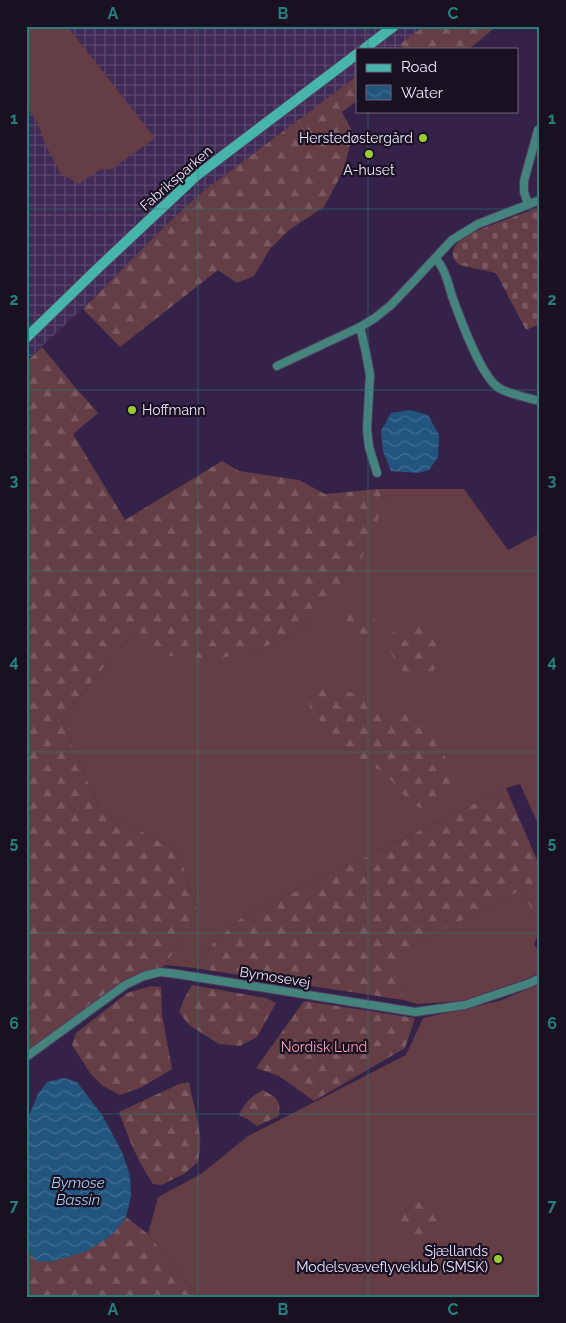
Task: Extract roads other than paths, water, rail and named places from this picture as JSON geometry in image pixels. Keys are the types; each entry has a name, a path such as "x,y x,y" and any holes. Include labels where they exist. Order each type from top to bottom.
{"street":[{"path":"365,48 394,26"},
{"name":"Fabriksparken","path":"26,338 196,176 356,55"},
{"path":"528,204 524,192 524,181 538,130"},
{"path":"277,366 375,318 391,305 452,240 478,224 540,200"},
{"path":"435,258 442,265 458,312 484,372 500,389 540,401"},
{"path":"360,327 370,375 368,438 377,473"},
{"name":"Bymosevej","path":"26,1057 125,985 144,976 160,972 415,1012 465,1004 530,984 540,978"}],"water":[{"path":"410,410 428,415 439,435 438,457 429,470 418,473 391,471 383,451 381,431 391,413"},
{"name":"Bymose Bassin","path":"64,1078 77,1082 102,1115 122,1152 130,1175 131,1196 126,1217 112,1235 87,1251 51,1262 35,1261 26,1244 26,1123 38,1094 47,1082"}],"place":[{"name":"Herstedøstergård","path":"423,138"},
{"name":"A-huset","path":"369,154"},
{"name":"Hoffmann","path":"132,410"},
{"name":"Sjællands Modelsvæveflyveklub (SMSK)","path":"498,1259"}],"park label":[{"name":"Nordisk Lund","path":"324,1047"}]}
